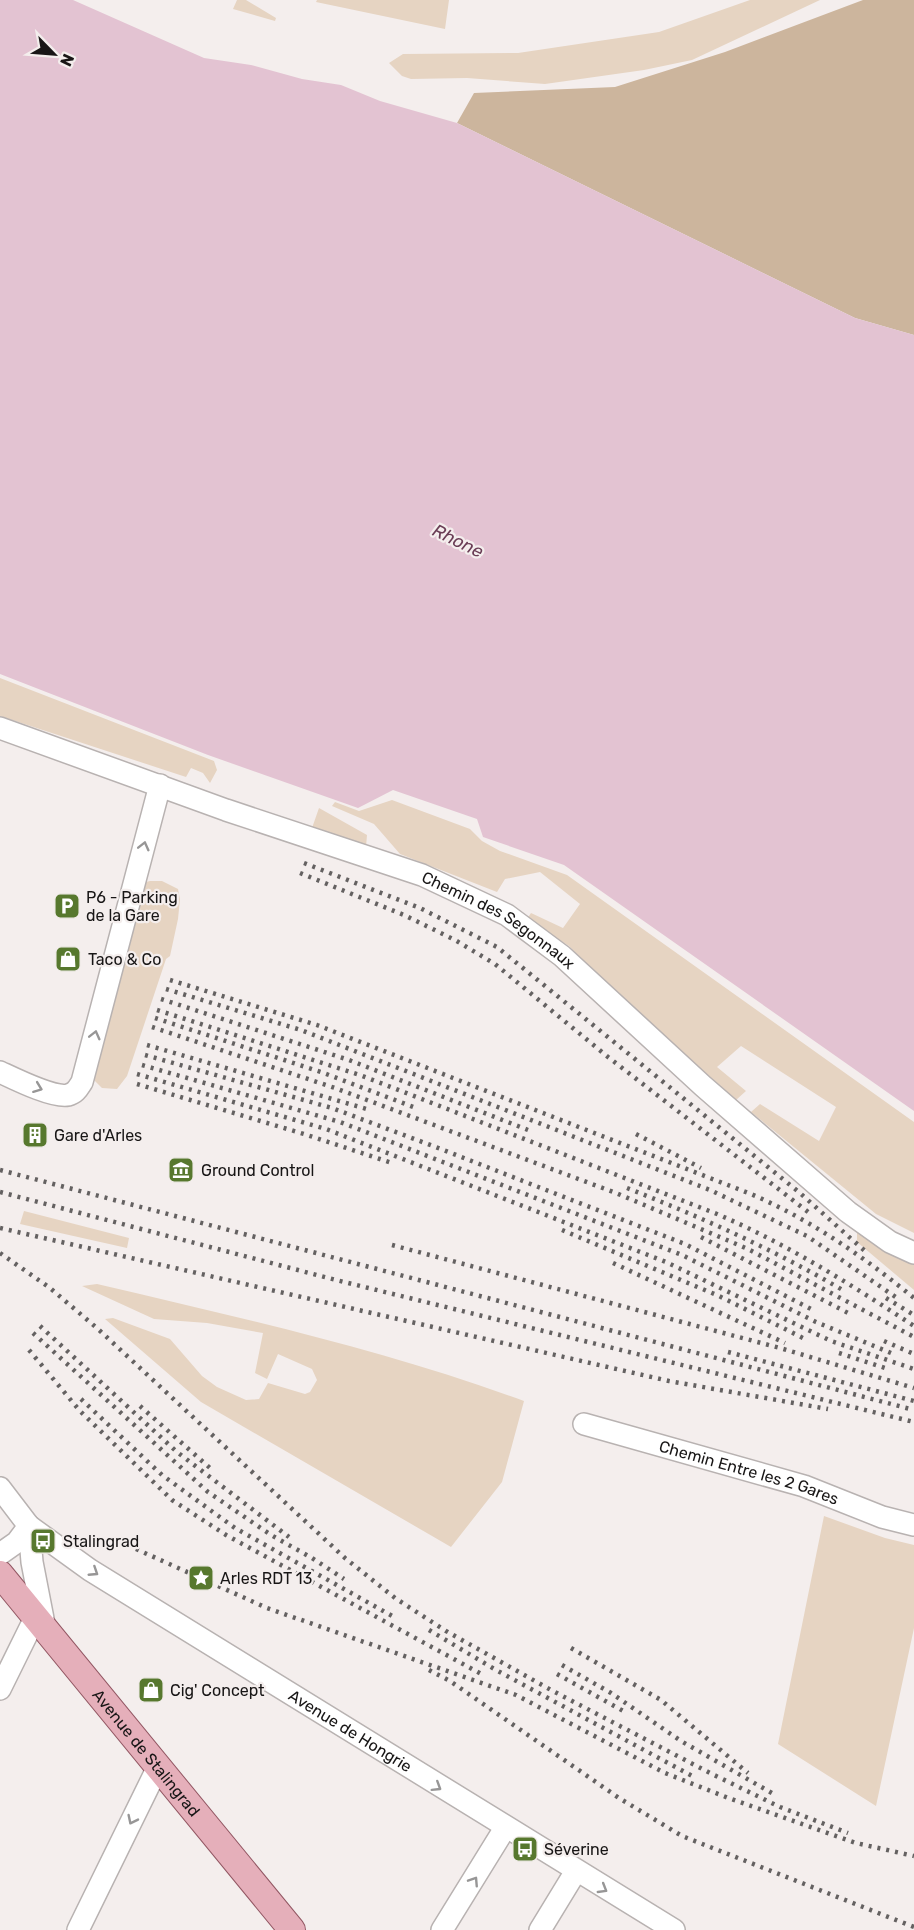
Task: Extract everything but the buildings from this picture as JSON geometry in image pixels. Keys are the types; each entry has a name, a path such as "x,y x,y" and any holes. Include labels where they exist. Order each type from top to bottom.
{"main road":[{"name":"Avenue de Stalingrad","path":"0,1574 292,1930"}],"street":[{"name":"Chemin des Segonnaux","path":"0,729 422,875 507,915 562,956 703,1086 848,1212 890,1242 914,1253"},
{"path":"0,1072 54,1094 68,1095 77,1090 82,1082 160,785"},
{"name":"Chemin Entre les 2 Gares","path":"584,1424 804,1486 882,1517 914,1525"},
{"name":"Avenue de Hongrie","path":"0,1488 29,1526 90,1570 505,1828 674,1930"},
{"path":"0,1554 17,1542 29,1526"},
{"path":"0,1689 40,1624 29,1526"},
{"path":"78,1930 158,1767"},
{"path":"442,1930 505,1828"},
{"path":"540,1930 576,1871"}],"shaded area":[{"path":"237,0 246,0 276,18 275,21 233,9"},
{"path":"317,0 449,0 445,29 316,2"},
{"path":"750,0 820,0 692,60 644,70 545,84 467,78 411,79 402,76 389,63 403,54 518,53 659,32"},
{"path":"863,0 914,0 914,335 855,318 457,123 474,93 615,87 725,52"},
{"path":"0,678 214,761 217,770 210,783 203,773 191,768 186,777 0,716"},
{"path":"392,800 470,829 482,841 500,851 567,875 914,1122 914,1233 876,1214 751,1112 760,1104 819,1141 836,1107 741,1046 717,1067 746,1091 736,1100 599,978 569,946 527,919 531,913 563,928 580,904 540,872 505,879 497,892 400,854 374,824 332,806 335,802 359,811"},
{"path":"319,808 367,835 366,847 312,828"},
{"path":"162,881 178,889 180,899 178,919 170,956 166,959 127,1076 117,1089 102,1088 92,1078 142,883"},
{"path":"24,1211 129,1238 127,1248 20,1224"},
{"path":"857,1230 914,1263 914,1290 857,1242"},
{"path":"97,1284 366,1351 524,1401 502,1482 451,1547 201,1402 105,1319 113,1318 170,1339 202,1376 217,1387 246,1400 259,1399 268,1383 305,1394 310,1392 317,1380 312,1369 278,1354 267,1379 255,1373 263,1333 207,1323 154,1319 82,1286"},
{"path":"824,1516 885,1538 914,1545 914,1628 876,1806 778,1744"}],"water":[{"name":"Rhone","path":"0,0 73,0 204,58 251,65 302,79 341,85 380,101 457,123 855,318 914,335 914,1111 564,865 483,837 477,819 393,790 358,808 208,755 0,674"}],"railway":[{"path":"304,863 420,908 497,947 800,1193 866,1252"},
{"path":"300,873 404,915 455,940 495,964 608,1057 812,1215"},
{"path":"170,980 317,1025 751,1194 795,1215 836,1240 914,1298"},
{"path":"166,989 301,1030 710,1190 807,1236 897,1298"},
{"path":"161,999 349,1060 528,1130"},
{"path":"157,1010 360,1075 717,1214 793,1252 914,1326"},
{"path":"155,1018 321,1072 416,1108"},
{"path":"152,1027 335,1088 616,1193 748,1249 914,1337"},
{"path":"147,1045 370,1110"},
{"path":"145,1055 332,1108 433,1146 685,1244 815,1311"},
{"path":"142,1065 340,1122 682,1255 816,1322 891,1353"},
{"path":"137,1074 326,1129 666,1262 831,1341 914,1369"},
{"path":"137,1084 392,1163"},
{"path":"636,1134 701,1168"},
{"path":"0,1170 914,1410"},
{"path":"627,1188 793,1262 846,1292"},
{"path":"0,1192 336,1280 914,1422"},
{"path":"0,1228 669,1381 828,1409"},
{"path":"562,1230 719,1296 803,1338"},
{"path":"701,1237 850,1314"},
{"path":"392,1245 780,1348 914,1388"},
{"path":"0,1253 50,1288 98,1329 345,1558 395,1598 446,1631 551,1690 710,1773 780,1807 848,1833"},
{"path":"613,1263 785,1343"},
{"path":"886,1298 914,1315"},
{"path":"40,1326 177,1452 289,1537"},
{"path":"33,1333 208,1492 271,1535 344,1579"},
{"path":"884,1341 914,1354"},
{"path":"29,1350 80,1411 172,1500 226,1535 485,1676"},
{"path":"728,1352 914,1401"},
{"path":"839,1353 888,1369"},
{"path":"81,1399 162,1475 235,1528 394,1617"},
{"path":"140,1406 210,1468"},
{"path":"136,1549 267,1608 516,1695 665,1773 856,1843 914,1856"},
{"path":"429,1630 496,1670 694,1777"},
{"path":"571,1648 661,1700 748,1773"},
{"path":"562,1665 611,1693 681,1741 777,1796"},
{"path":"429,1670 450,1681 619,1798 682,1836 914,1927"},
{"path":"557,1674 625,1712"}],"place":[{"name":"P6 - Parking de la Gare","path":"67,906"},
{"name":"Taco & Co","path":"68,959"},
{"name":"Gare d'Arles","path":"35,1135"},
{"name":"Ground Control","path":"181,1170"},
{"name":"Stalingrad","path":"43,1541"},
{"name":"Arles RDT 13","path":"201,1578"},
{"name":"Cig' Concept","path":"151,1690"},
{"name":"Séverine","path":"525,1849"}]}
